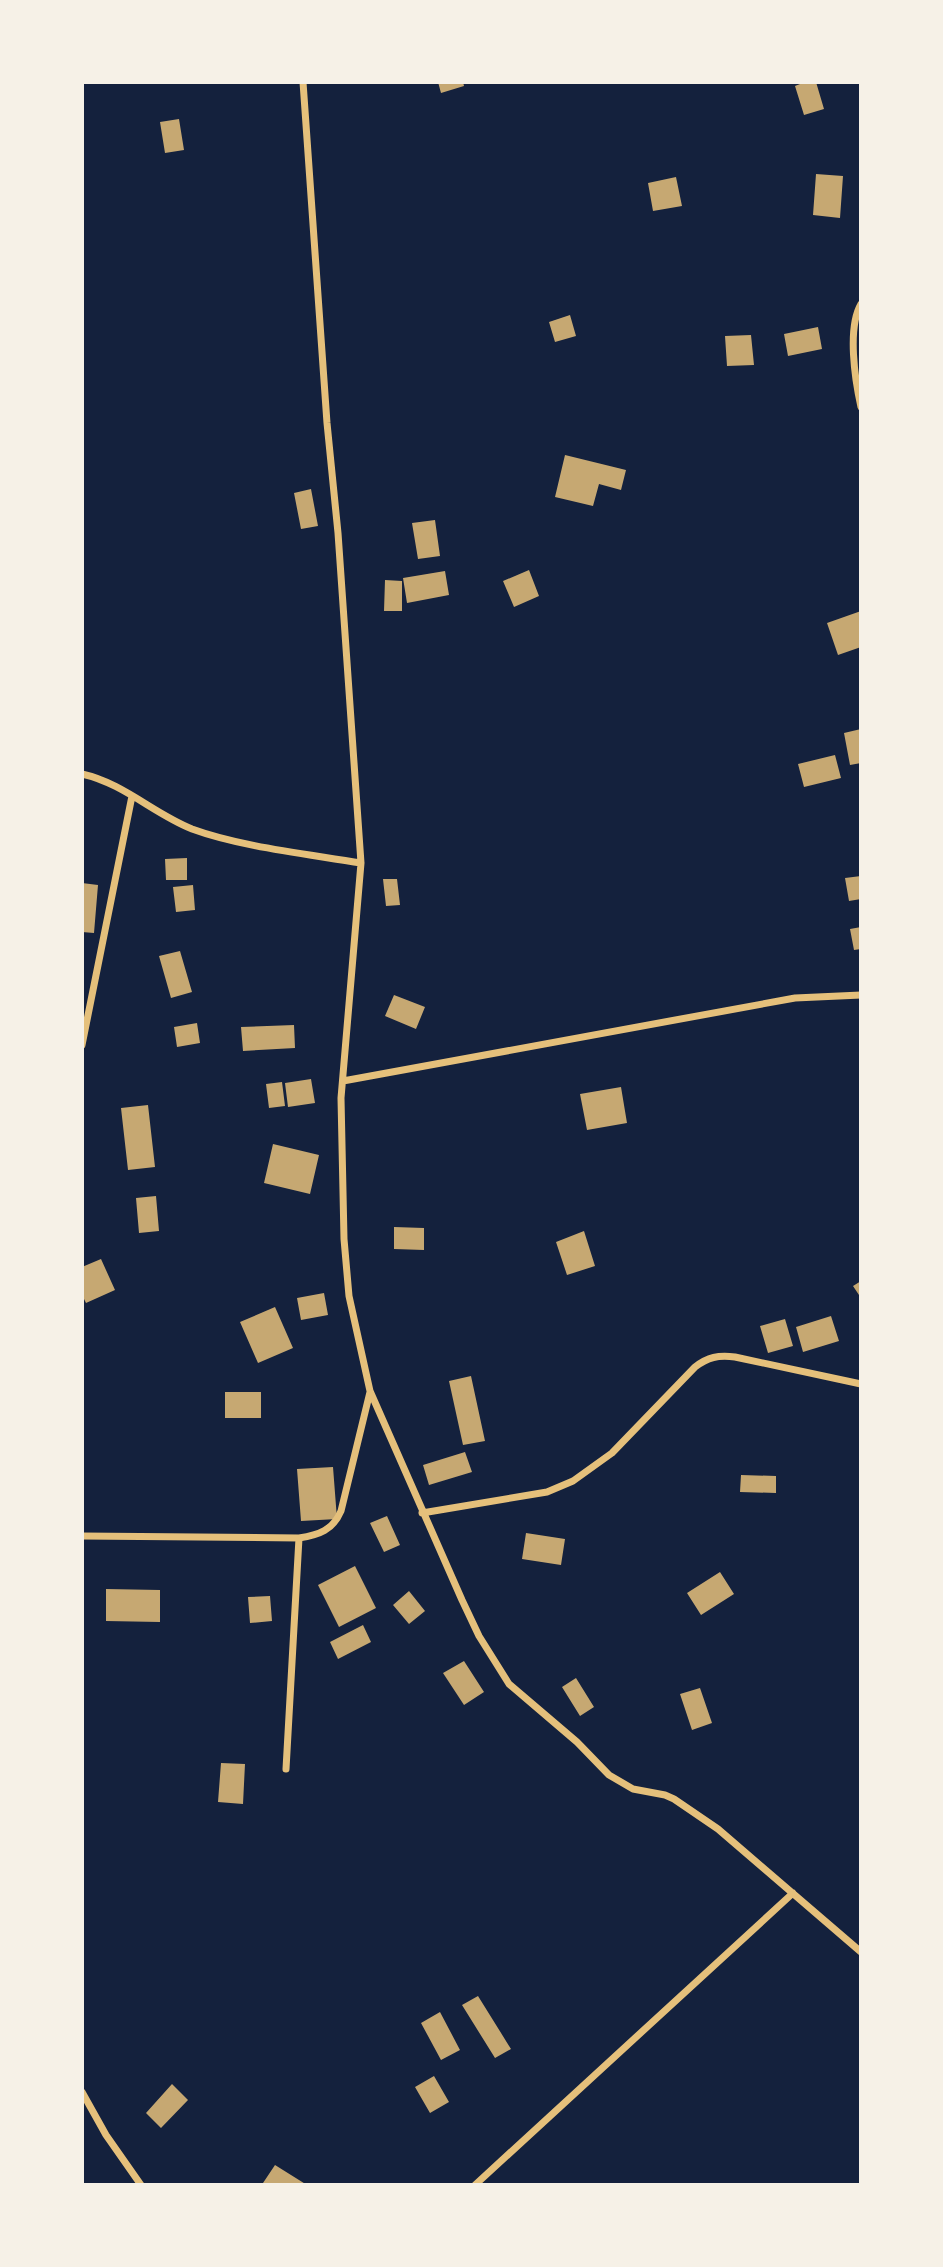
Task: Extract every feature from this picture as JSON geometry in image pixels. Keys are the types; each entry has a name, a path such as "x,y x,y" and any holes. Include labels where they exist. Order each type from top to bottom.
{"street":[{"path":"303,82 361,863 343,1081 341,1170 344,1239 349,1296 370,1391 479,1636 509,1684 577,1742 609,1775 633,1789 674,1798 718,1829 861,1952"},
{"path":"861,304 853,321 857,388 861,407"},
{"path":"82,774 108,782 160,815 216,837 361,863"},
{"path":"82,1045 132,796"},
{"path":"343,1081 795,998 861,995"},
{"path":"422,1513 547,1492 573,1481 612,1453 705,1359 721,1355 735,1357 861,1384"},
{"path":"82,1536 299,1538 317,1535 336,1522 370,1391"},
{"path":"286,1769 299,1538"},
{"path":"475,2185 793,1893"},
{"path":"82,2092 106,2135 141,2185"}],"building":[{"path":"438,82 463,82 464,86 441,93"},
{"path":"816,82 824,109 804,115 795,86"},
{"path":"179,119 184,150 165,153 160,122"},
{"path":"816,174 843,176 840,218 813,215"},
{"path":"676,177 682,206 653,211 648,183"},
{"path":"570,315 576,336 555,342 549,322"},
{"path":"818,327 822,349 788,356 784,334"},
{"path":"751,335 754,365 727,366 725,336"},
{"path":"565,455 626,470 621,490 599,484 593,506 555,497"},
{"path":"311,489 318,526 301,529 294,493"},
{"path":"435,520 440,556 418,559 412,523"},
{"path":"529,570 539,596 514,607 503,581"},
{"path":"445,571 449,595 407,603 403,578"},
{"path":"385,580 402,581 402,611 384,611"},
{"path":"861,611 861,647 838,655 827,623"},
{"path":"861,729 861,763 850,765 844,733"},
{"path":"835,755 841,778 804,787 798,764"},
{"path":"187,858 187,880 166,880 165,859"},
{"path":"861,876 861,899 849,901 845,878"},
{"path":"383,879 397,879 400,905 386,906"},
{"path":"82,883 98,885 94,933 82,932"},
{"path":"193,885 195,910 176,912 173,887"},
{"path":"861,927 861,949 854,950 850,929"},
{"path":"180,951 192,992 171,998 159,956"},
{"path":"394,995 425,1007 416,1029 385,1016"},
{"path":"197,1023 200,1043 177,1047 174,1027"},
{"path":"294,1025 295,1048 243,1051 241,1027"},
{"path":"311,1079 315,1103 288,1107 285,1083"},
{"path":"282,1082 285,1106 269,1108 266,1084"},
{"path":"621,1087 627,1123 587,1130 580,1094"},
{"path":"148,1105 155,1167 128,1170 121,1108"},
{"path":"273,1144 319,1155 310,1194 264,1183"},
{"path":"156,1196 159,1231 139,1233 136,1198"},
{"path":"394,1227 424,1228 424,1250 394,1249"},
{"path":"584,1231 595,1266 567,1275 556,1242"},
{"path":"101,1259 115,1290 86,1303 82,1295 82,1267"},
{"path":"861,1281 861,1298 853,1286"},
{"path":"324,1293 328,1315 301,1320 297,1298"},
{"path":"275,1307 293,1348 258,1363 240,1322"},
{"path":"831,1316 839,1341 803,1352 796,1327"},
{"path":"785,1319 793,1346 768,1353 760,1326"},
{"path":"471,1376 485,1441 463,1445 449,1381"},
{"path":"225,1392 261,1392 261,1418 225,1418"},
{"path":"465,1452 472,1472 429,1485 423,1465"},
{"path":"333,1467 337,1519 301,1521 297,1469"},
{"path":"741,1475 776,1476 776,1493 740,1492"},
{"path":"387,1516 400,1545 384,1552 370,1523"},
{"path":"526,1533 565,1539 561,1565 522,1559"},
{"path":"355,1566 376,1608 339,1627 318,1585"},
{"path":"720,1572 734,1594 701,1615 687,1593"},
{"path":"106,1589 160,1590 160,1622 106,1621"},
{"path":"409,1591 425,1611 409,1624 393,1605"},
{"path":"270,1596 272,1621 250,1623 248,1597"},
{"path":"363,1625 371,1642 338,1659 330,1642"},
{"path":"464,1661 484,1692 464,1705 443,1673"},
{"path":"576,1678 594,1707 580,1716 562,1687"},
{"path":"700,1688 712,1723 692,1730 680,1694"},
{"path":"221,1763 245,1764 243,1804 218,1802"},
{"path":"478,1996 511,2049 495,2058 462,2005"},
{"path":"440,2012 460,2050 441,2060 421,2023"},
{"path":"434,2076 449,2102 430,2113 415,2087"},
{"path":"172,2084 188,2100 161,2128 146,2113"},
{"path":"275,2165 307,2185 263,2183"}]}
